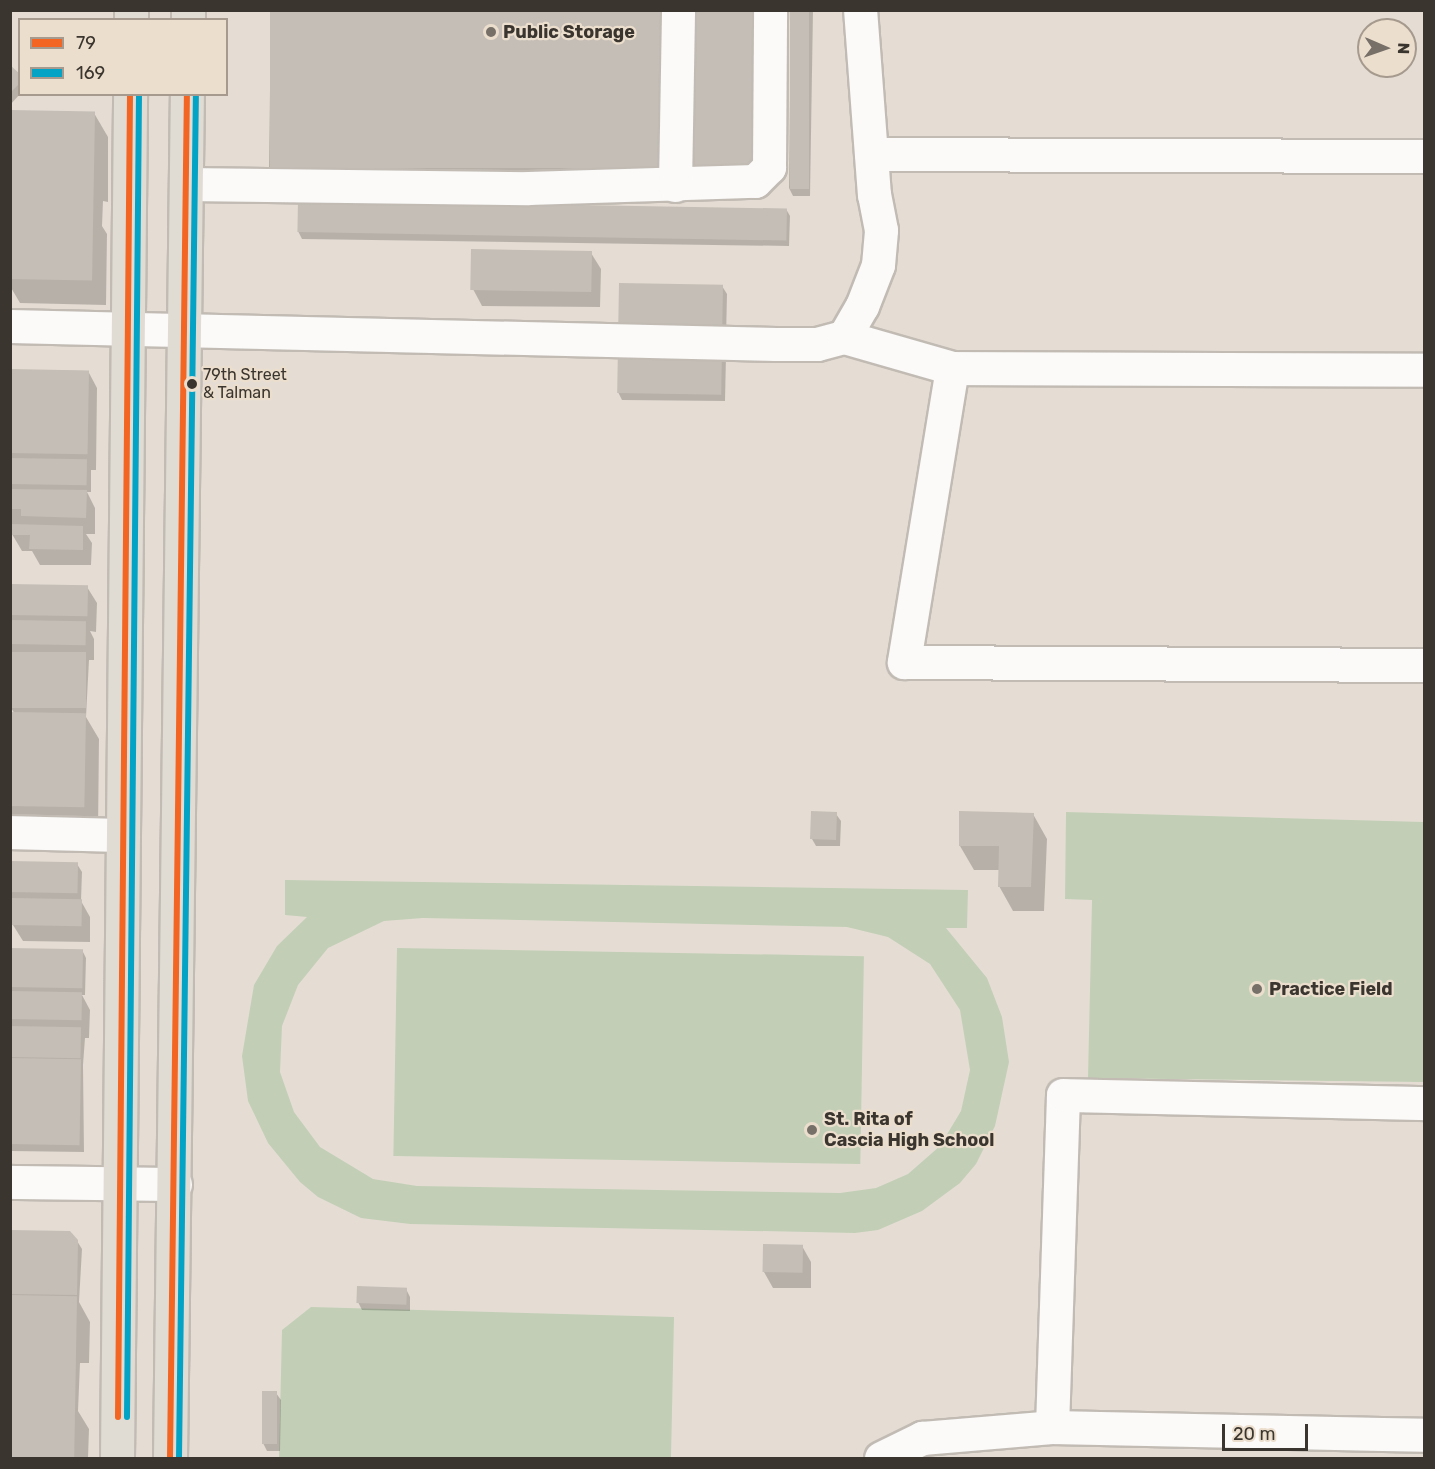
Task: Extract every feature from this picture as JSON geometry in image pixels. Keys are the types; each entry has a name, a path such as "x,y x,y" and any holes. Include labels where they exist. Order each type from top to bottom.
{"main road":[{"path":"117,1458 130,96"},
{"path":"170,1458 187,96"}],"street":[{"path":"675,185 678,10"},
{"path":"186,184 528,188 755,181 769,167 770,10"},
{"path":"844,337 862,306 878,265 881,230 871,154 860,10"},
{"path":"871,154 1425,156"},
{"path":"10,326 776,344 817,344 844,337 952,368 1425,370"},
{"path":"952,368 904,662 1425,665"},
{"path":"10,832 123,835"},
{"path":"1052,1427 1064,1095 1425,1103"},
{"path":"10,1182 175,1184"},
{"path":"881,1458 922,1438 1052,1427 1425,1436"}],"green space":[{"name":"Practice Field","path":"1066,812 1424,822 1424,1082 1088,1078 1092,900 1065,899"},
{"path":"285,880 968,890 967,928 946,928 987,978 1002,1017 1009,1062 995,1126 976,1164 960,1183 922,1211 878,1230 855,1233 410,1224 361,1218 318,1197 300,1182 268,1143 248,1101 242,1056 254,985 277,946 307,917 285,915","holes":["423,918 847,927 888,937 930,964 960,1010 970,1070 961,1111 940,1146 908,1174 876,1188 840,1193 417,1186 373,1179 320,1147 294,1112 280,1072 282,1026 298,985 328,948 384,921"]},
{"path":"397,948 864,956 860,1164 393,1156"},
{"path":"311,1307 674,1317 671,1458 279,1458 282,1330"}],"building":[{"path":"270,10 660,10 660,168 270,168"},
{"path":"692,10 757,10 757,166 692,166"},
{"path":"790,10 809,10 809,189 790,189"},
{"path":"10,65 18,72 18,85 10,93"},
{"path":"10,110 95,111 92,280 10,279"},
{"path":"298,200 787,209 786,241 297,232"},
{"path":"471,249 592,251 591,292 470,290"},
{"path":"619,283 723,285 722,332 618,330"},
{"path":"618,346 722,348 721,395 617,393"},
{"path":"10,369 89,370 88,454 10,453"},
{"path":"10,458 87,459 87,485 10,484"},
{"path":"10,489 87,490 86,518 21,516 21,509 10,509"},
{"path":"11,524 83,526 83,550 29,549 30,535 11,535"},
{"path":"10,584 88,585 87,616 10,615"},
{"path":"10,620 86,621 86,645 10,644"},
{"path":"11,652 86,652 86,708 11,708"},
{"path":"10,712 86,713 84,807 10,806"},
{"path":"811,811 837,812 836,840 810,839"},
{"path":"959,811 1034,813 1031,887 998,887 999,846 959,846"},
{"path":"10,861 78,862 77,893 10,892"},
{"path":"12,898 82,899 82,926 12,925"},
{"path":"10,948 83,949 82,988 10,987"},
{"path":"10,991 82,992 82,1020 10,1019"},
{"path":"10,1026 81,1027 80,1058 10,1057"},
{"path":"10,1058 81,1059 79,1145 10,1144"},
{"path":"10,1230 70,1231 78,1240 77,1295 10,1294"},
{"path":"763,1244 803,1245 803,1273 763,1272"},
{"path":"357,1286 407,1288 406,1305 356,1303"},
{"path":"10,1295 77,1296 74,1458 10,1458"},
{"path":"262,1391 277,1391 277,1444 262,1444"}],"transit line":[{"name":"79","path":"118,1417 130,96"},
{"name":"169","path":"127,1417 139,96"},
{"name":"79","path":"170,1458 187,96"},
{"name":"169","path":"179,1458 196,96"}],"place":[{"name":"Public Storage","path":"491,32"},
{"name":"79th Street & Talman","path":"192,384"},
{"name":"Practice Field","path":"1257,989"},
{"name":"St. Rita of Cascia High School","path":"812,1130"}]}
